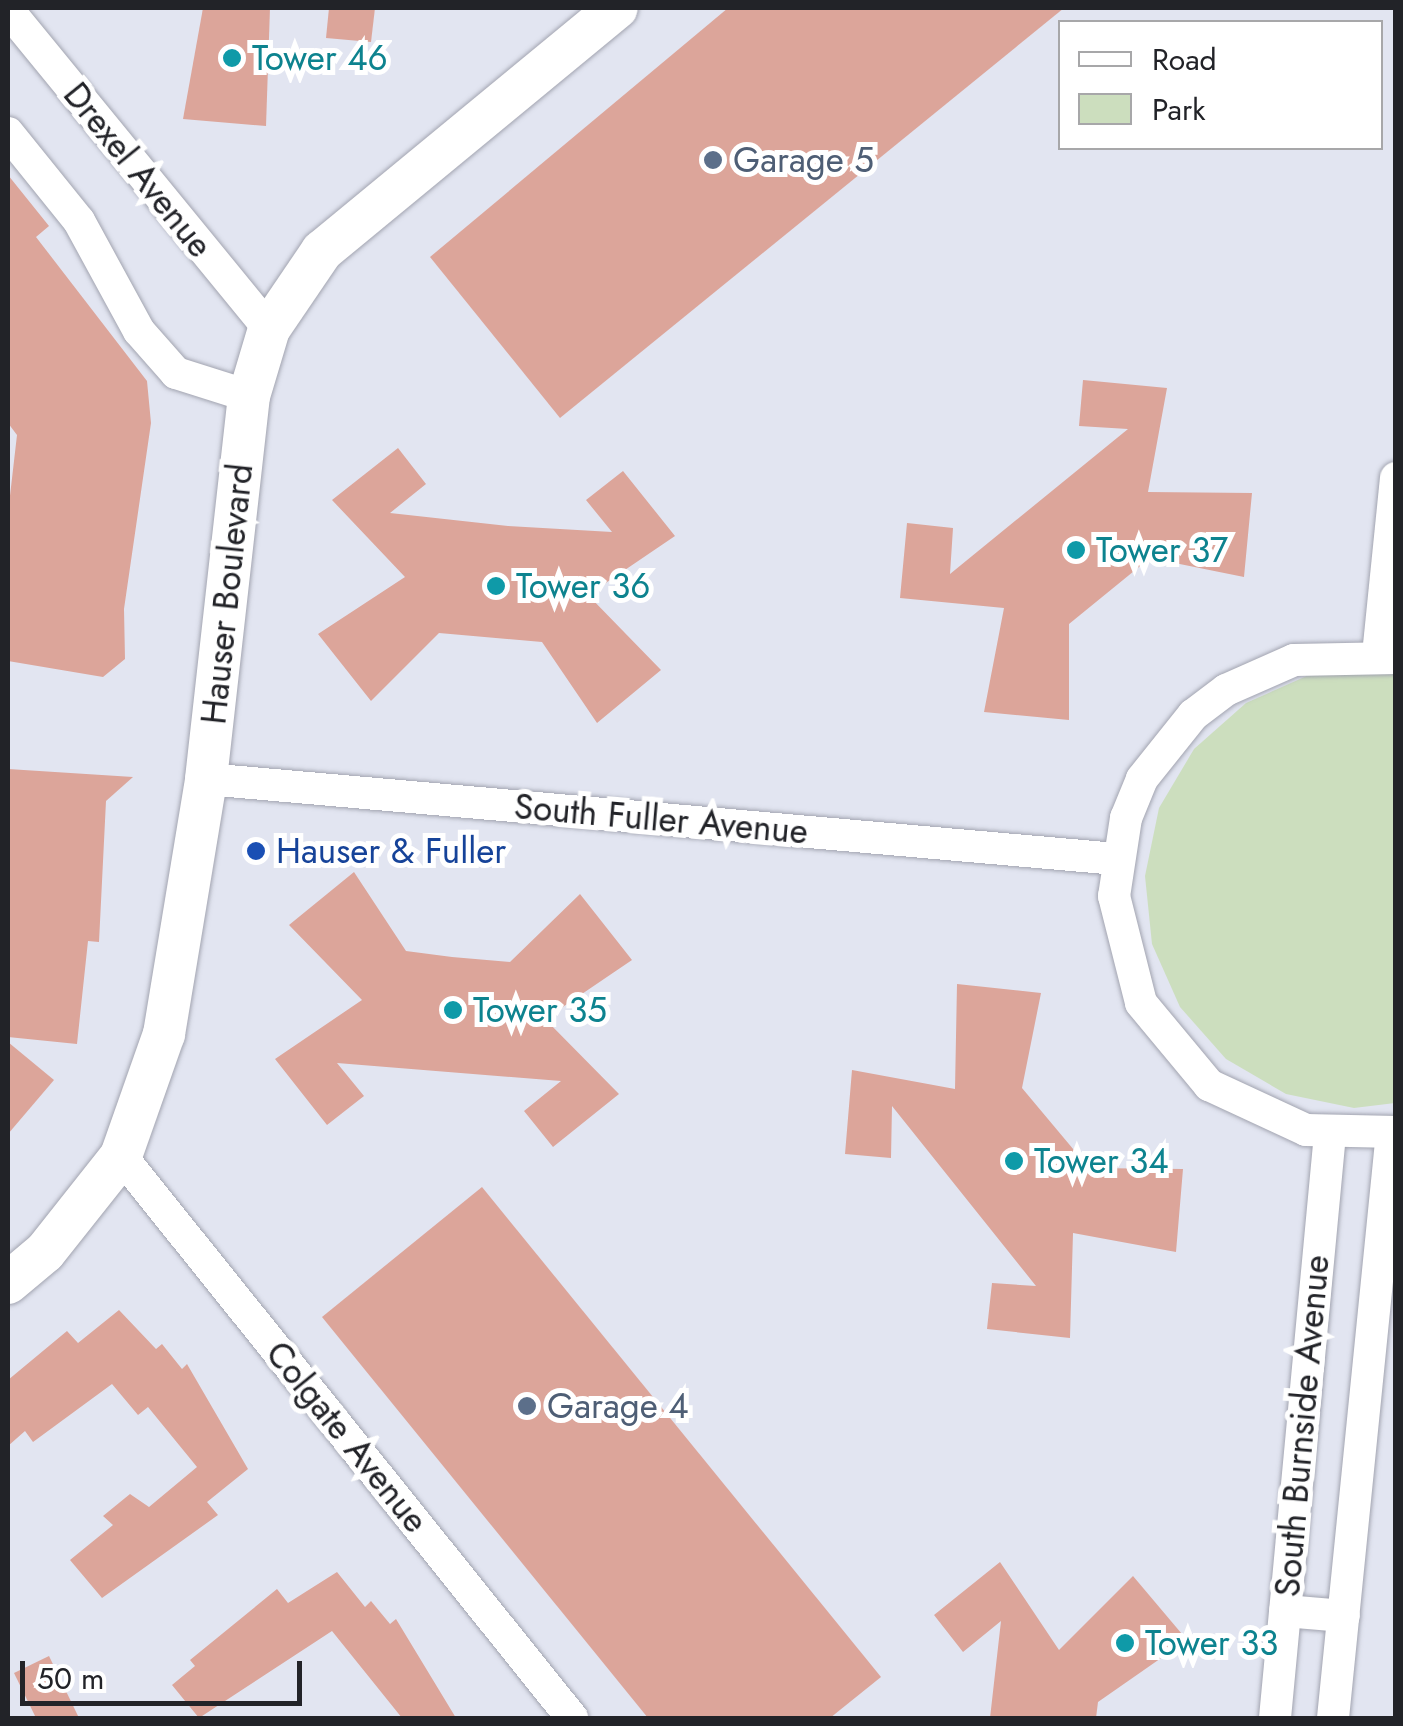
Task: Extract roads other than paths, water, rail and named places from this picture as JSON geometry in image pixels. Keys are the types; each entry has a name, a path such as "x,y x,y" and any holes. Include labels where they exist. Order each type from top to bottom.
{"street":[{"name":"Hauser Boulevard","path":"8,1283 45,1252 121,1156 164,1034 206,779 250,396 269,329 322,251 617,8"},
{"name":"Drexel Avenue","path":"8,10 269,329"},
{"path":"8,134 80,221 139,331 176,373 250,396"},
{"name":"South Burnside Avenue","path":"1334,1718 1394,1132 1330,1134 1238,1104 1159,1033 1118,934 1117,859 1142,779 1193,715 1226,690 1294,660 1387,656 1396,478"},
{"name":"South Fuller Avenue","path":"206,779 1117,859"},
{"name":"South Burnside Avenue","path":"1275,1718 1330,1134"},
{"name":"Colgate Avenue","path":"121,1156 572,1718"},
{"path":"1285,1610 1344,1616"}],"place":[{"name":"Tower 46","path":"232,58"},
{"name":"Garage 5","path":"713,160"},
{"name":"Tower 37","path":"1076,550"},
{"name":"Tower 36","path":"496,586"},
{"name":"Hauser & Fuller","path":"256,851"},
{"name":"Tower 35","path":"453,1010"},
{"name":"Tower 34","path":"1014,1161"},
{"name":"Garage 4","path":"527,1406"},
{"name":"Tower 33","path":"1125,1643"}]}
